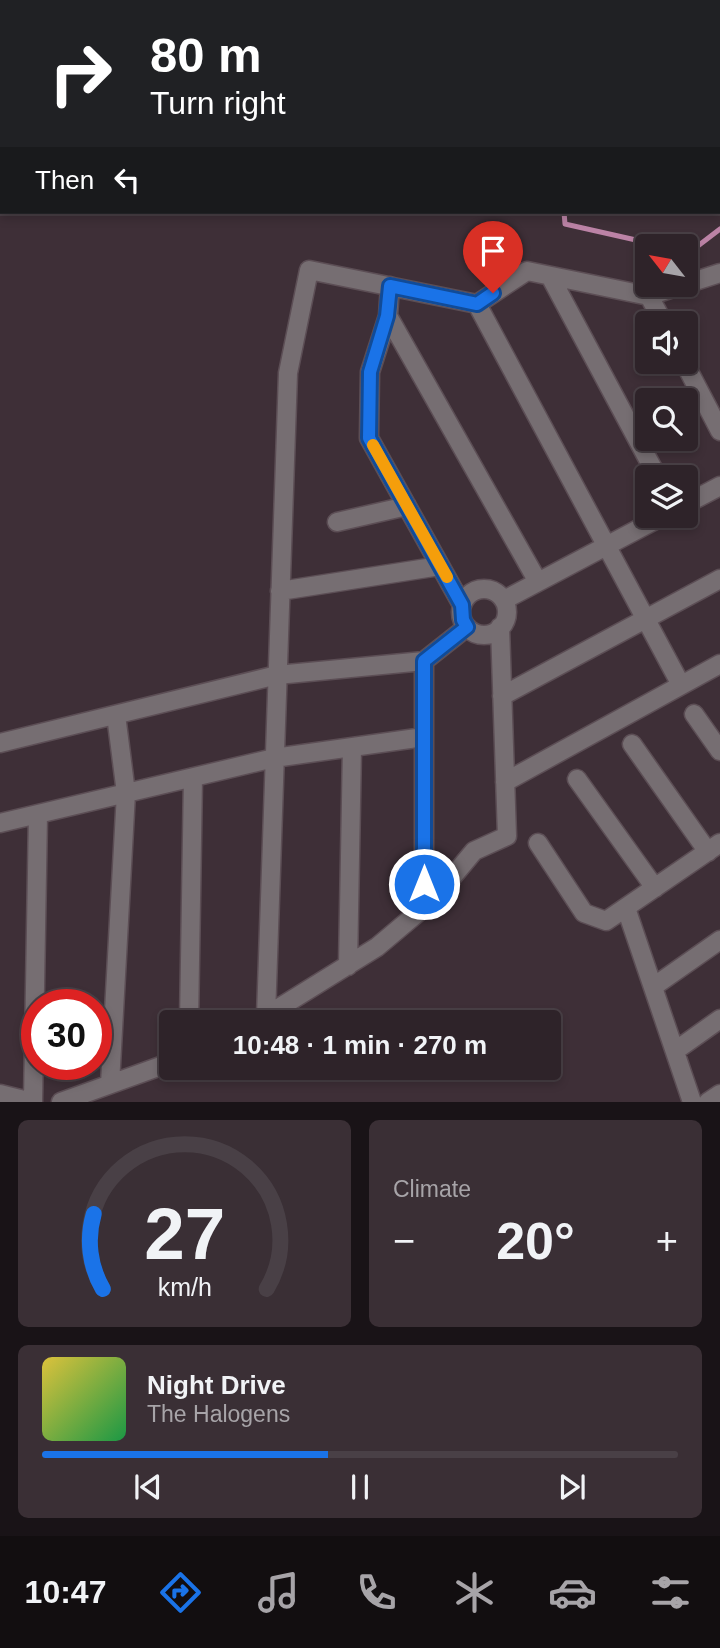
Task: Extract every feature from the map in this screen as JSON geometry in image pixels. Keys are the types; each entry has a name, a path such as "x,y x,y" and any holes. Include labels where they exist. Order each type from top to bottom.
{"street":[{"path":"262,1010 288,373 309,270 477,304 527,271 635,293"},
{"path":"698,280 720,273"},
{"path":"550,276 651,465"},
{"path":"390,286 387,316 370,372 369,438 462,605 463,620 467,627 488,635 500,627 507,615 504,600 486,589 471,593 462,605"},
{"path":"477,304 681,685"},
{"path":"387,316 538,582"},
{"path":"690,374 720,431"},
{"path":"698,498 720,486"},
{"path":"338,522 407,506"},
{"path":"504,600 641,528"},
{"path":"280,591 440,566"},
{"path":"502,696 720,579"},
{"path":"0,743 277,675 424,661 467,627"},
{"path":"277,1010 377,947 435,899 474,851 506,836 500,627"},
{"path":"424,661 424,908"},
{"path":"505,782 720,664"},
{"path":"694,714 720,751"},
{"path":"110,1084 126,793 116,715"},
{"path":"0,823 274,758 424,737"},
{"path":"538,843 583,913 606,921 714,847 632,744"},
{"path":"348,966 352,747"},
{"path":"188,1010 193,777"},
{"path":"578,779 655,888"},
{"path":"0,1094 32,1102 38,814"},
{"path":"626,908 692,1102"},
{"path":"653,987 720,940"},
{"path":"675,1051 720,1019"},
{"path":"61,1102 159,1067"},
{"path":"708,1102 720,1094"}],"waterway":[{"path":"564,214 565,224 635,240"},
{"path":"698,246 720,229"}],"slow traffic":[{"path":"373,445 447,577"}],"route":[{"path":"424,884 424,661 467,627 461,612 462,605 369,438 370,372 387,316 390,286 477,304 493,293"}]}
